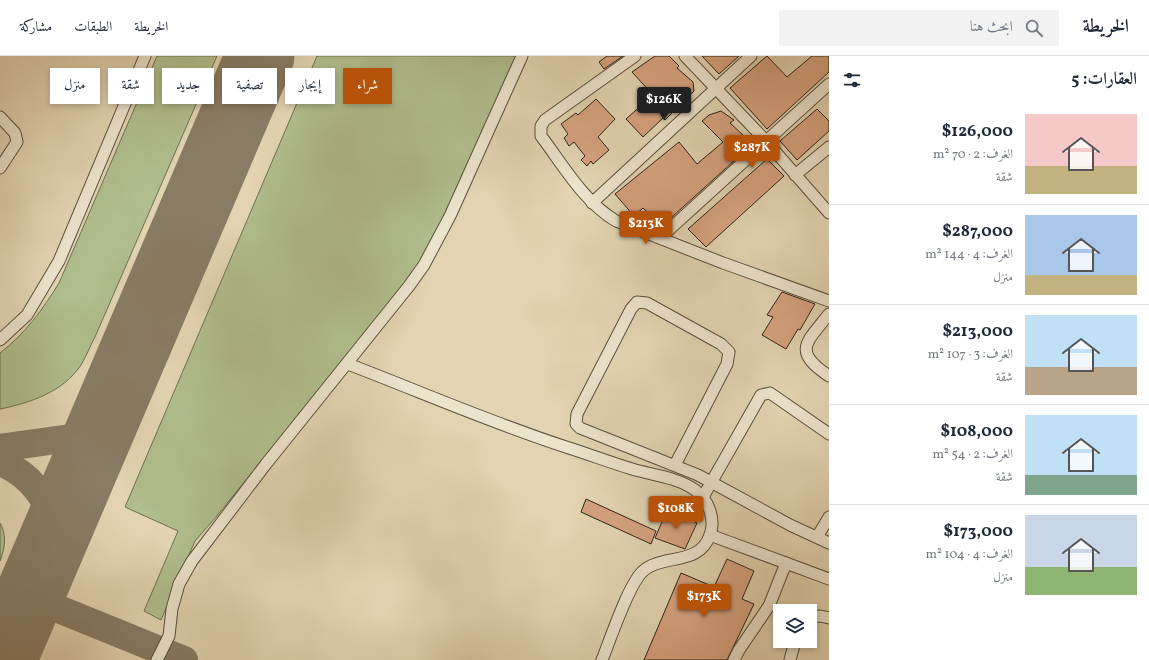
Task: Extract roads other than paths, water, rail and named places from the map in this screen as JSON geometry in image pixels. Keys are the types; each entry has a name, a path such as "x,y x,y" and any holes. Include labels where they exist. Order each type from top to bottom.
{"street":[{"path":"0,340 27,315 59,261 145,56"},
{"path":"157,660 169,636 172,609 179,584 192,561 266,464 348,364 415,279 424,265 450,216 522,56"},
{"path":"635,56 546,120 541,126 541,136 592,203 604,214 616,221 723,263 829,301"},
{"path":"685,56 766,141 829,213"},
{"path":"592,203 752,56"},
{"path":"660,238 829,84"},
{"path":"0,117 15,133 17,142 0,168"},
{"path":"795,175 829,147"},
{"path":"675,465 727,364 729,352 721,344 646,304 637,302 633,304 577,414 576,424 584,430 675,465 711,482 790,525 829,543"},
{"path":"829,314 807,341 806,356 814,366 829,376"},
{"path":"348,364 520,432 631,469 680,482 696,491 703,497 711,514 710,535 706,543 692,556 654,564 642,571 636,578 602,660"},
{"path":"703,497 758,399 765,393 770,393 829,434"},
{"path":"817,537 829,517"},
{"path":"710,535 829,579"},
{"path":"734,660 739,650 769,606 786,563"},
{"path":"817,616 829,618"},
{"path":"790,660 793,648"}]}
